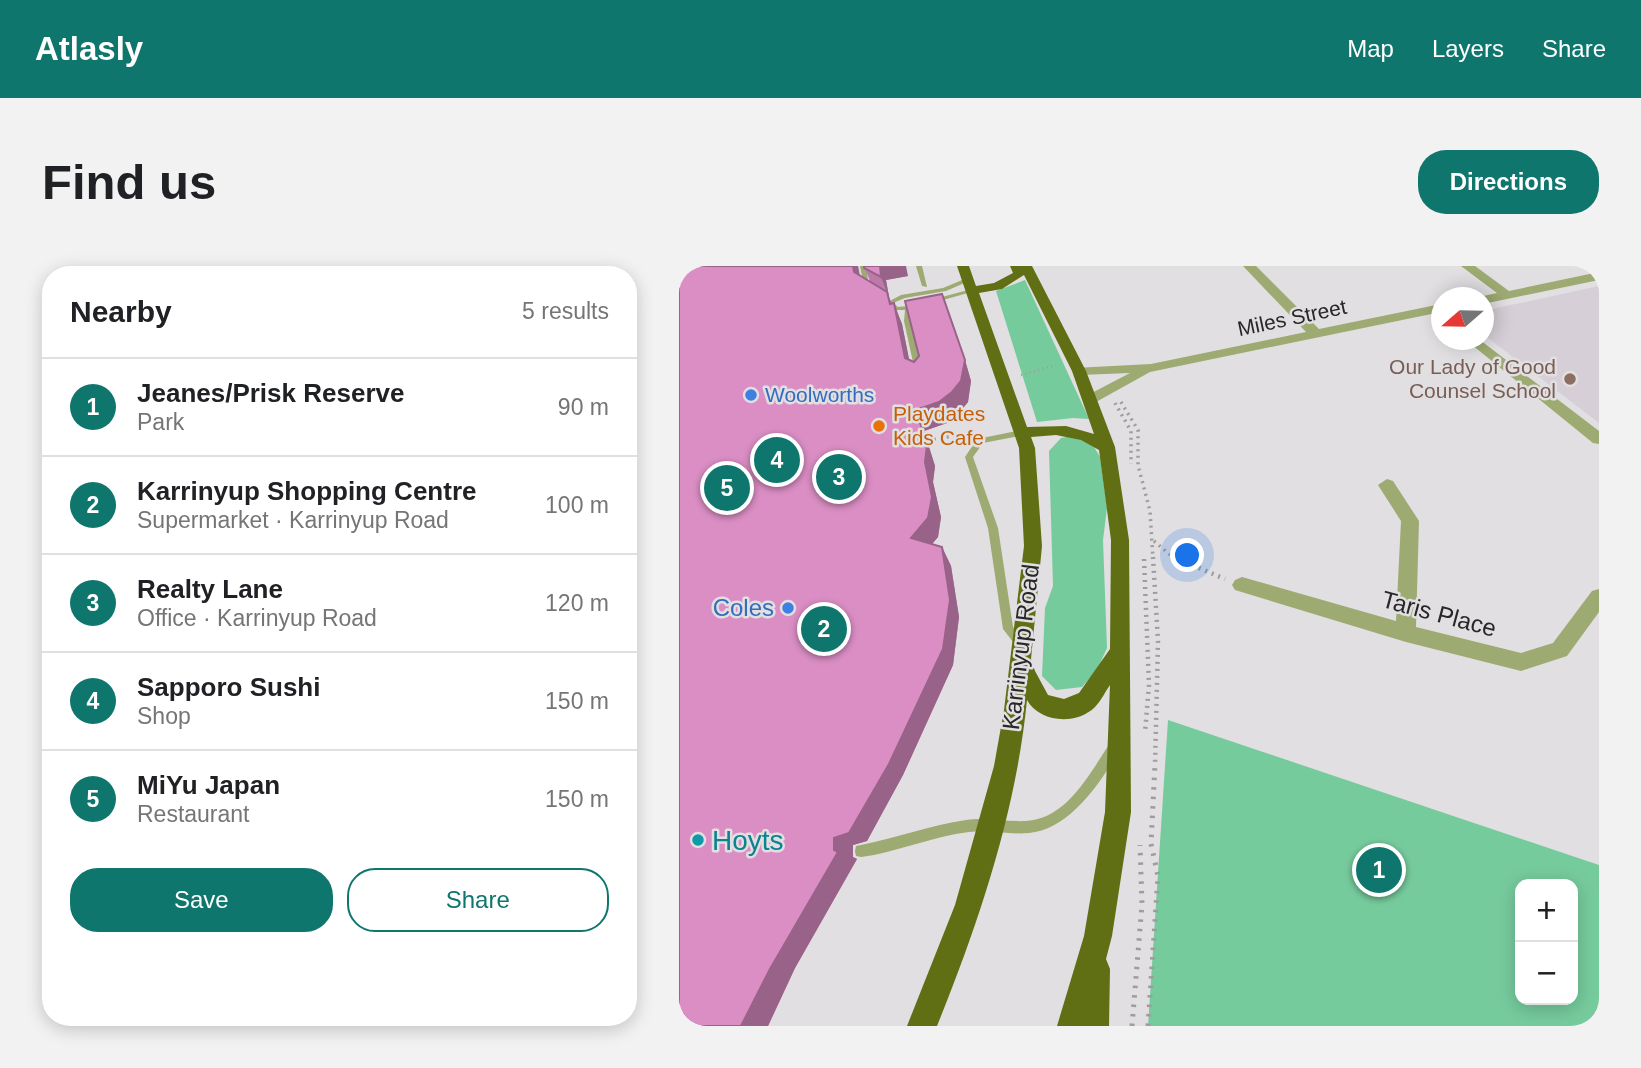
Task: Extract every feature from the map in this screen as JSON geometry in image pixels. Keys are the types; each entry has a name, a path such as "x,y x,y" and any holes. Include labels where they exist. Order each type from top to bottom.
{"highway":[{"path":"967,279 1012,280 1019,274 1016,266"},
{"path":"1026,266 1091,399 1108,447 1120,540 1118,813 1098,936 1094,1026"},
{"name":"Karrinyup Road","path":"922,1026 955,946 1006,766 1016,709 1033,546 1027,448 967,279"},
{"path":"1022,433 1045,428 1070,430 1089,435 1108,447"},
{"path":"1021,644 1024,673 1033,692 1040,702 1060,710 1079,706 1087,700 1120,652"},
{"path":"1072,1026 1098,936"}],"street":[{"path":"1249,266 1316,334"},
{"path":"1467,266 1507,295"},
{"path":"1494,298 1599,276"},
{"name":"Miles Street","path":"1076,366 1151,368 1431,312"},
{"path":"1485,350 1599,439"},
{"name":"Miles Street","path":"1091,399 1151,368"},
{"path":"1387,485 1410,521 1406,633"},
{"name":"Taris Place","path":"1242,585 1406,633 1521,662 1560,650 1599,597"}],"lane":[{"path":"863,266 867,291 897,309 908,308 967,279"},
{"path":"919,266 925,286"},
{"path":"883,300 944,290 967,279"},
{"path":"908,308 907,321 920,378"},
{"path":"1021,644 1009,629 993,528 969,457 980,441 1022,433"},
{"path":"861,851 889,847 968,825 1039,826 1067,810 1083,793 1120,738"}],"path":[{"path":"1004,378 1076,366"},
{"path":"1111,389 1125,406 1138,430 1138,466 1150,510 1158,641 1158,705 1151,844 1158,876 1148,1026"},
{"path":"915,441 967,434"},
{"path":"1152,539 1167,554 1183,564 1242,585"}],"shaded area":[{"name":"Our Lady of Good Counsel School","path":"1599,286 1599,423 1494,343 1494,309"}],"green space":[{"path":"1025,280 1089,419 1037,422 996,291"},
{"path":"1077,435 1093,445 1100,457 1107,508 1103,540 1107,648 1097,670 1082,687 1056,690 1042,676 1045,608 1053,586 1049,451 1061,438"},
{"path":"1168,720 1599,865 1599,1026 1148,1026"}],"building":[{"path":"679,266 853,266 854,272 887,292 890,304 894,303 905,358 914,362 919,356 905,301 942,294 965,360 961,381 952,392 939,402 916,410 927,445 925,462 932,497 928,518 911,538 942,547 950,600 943,649 889,764 849,833 834,838 834,850 838,852 770,969 741,1026 679,1026"},
{"path":"880,266 881,277 864,268"}],"place":[{"name":"Our Lady of Good Counsel School","path":"1570,379"},
{"name":"Woolworths","path":"751,395"},
{"name":"Playdates Kids Cafe","path":"879,426"},
{"name":"Sapporo Sushi","path":"777,460"},
{"name":"Realty Lane","path":"839,477"},
{"name":"MiYu Japan","path":"727,488"},
{"name":"Coles","path":"788,608"},
{"name":"Karrinyup Shopping Centre","path":"824,629"},
{"name":"Hoyts","path":"698,840"},
{"name":"Jeanes/Prisk Reserve","path":"1379,870"}]}
